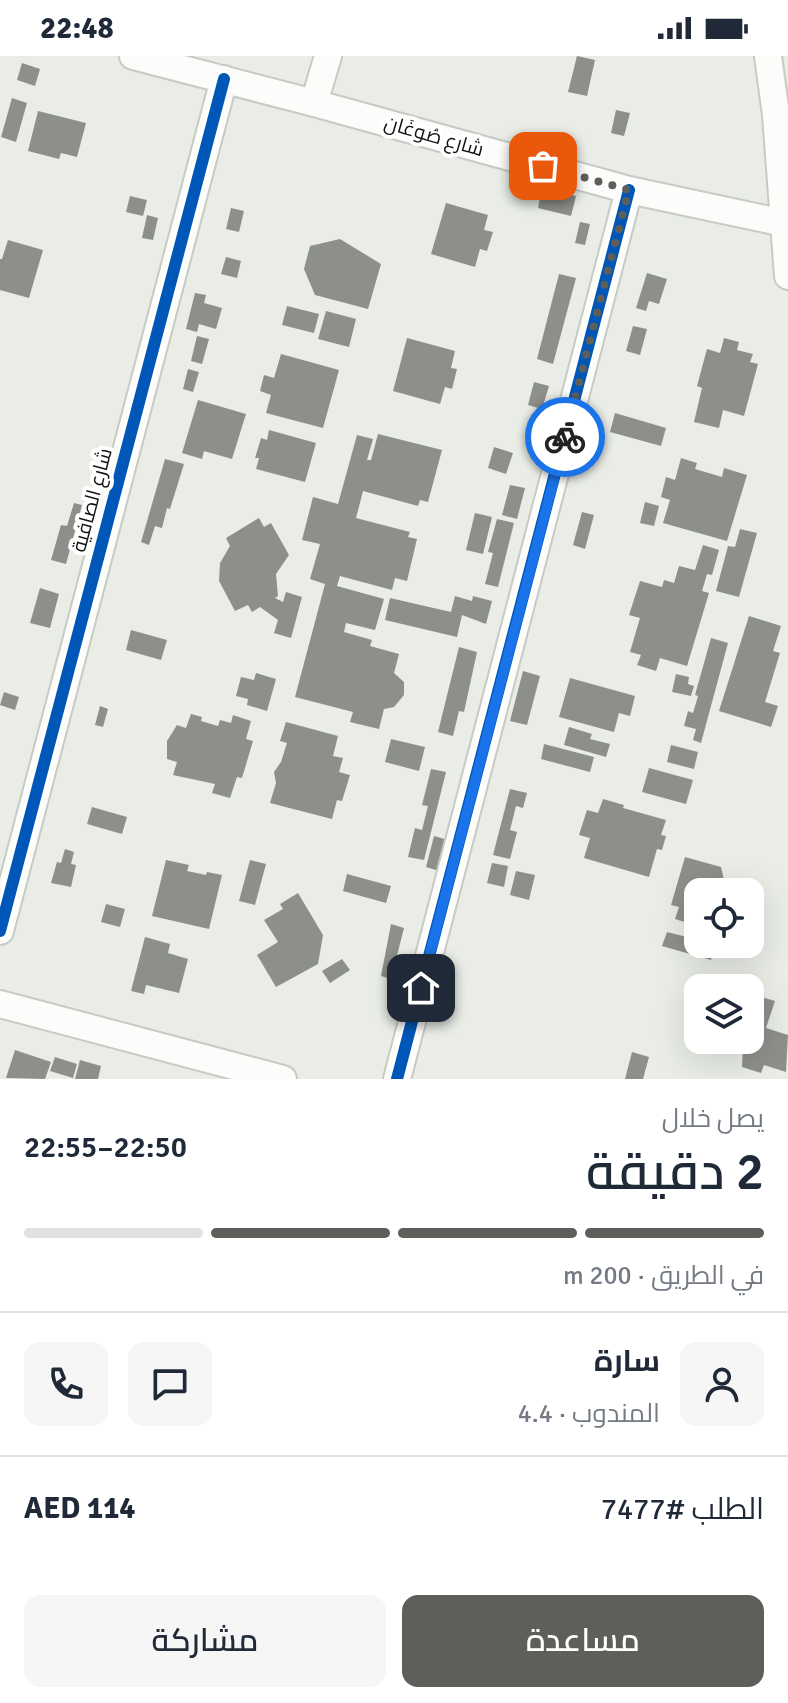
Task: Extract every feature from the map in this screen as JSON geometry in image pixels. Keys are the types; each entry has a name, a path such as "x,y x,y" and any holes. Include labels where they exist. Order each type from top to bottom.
{"street":[{"name":"شارع صُوغَان","path":"133,56 629,190 784,223"},
{"path":"314,103 328,56"},
{"path":"768,56 788,276"},
{"name":"شارع الصافية","path":"0,931 224,79"},
{"path":"397,1079 629,190"},
{"path":"0,1004 283,1079"}],"building":[{"path":"577,56 595,60 587,96 568,92"},
{"path":"22,63 40,69 35,86 17,80"},
{"path":"12,98 27,103 16,142 1,137"},
{"path":"616,110 630,113 624,136 611,133"},
{"path":"38,111 86,123 77,157 61,153 59,159 28,151"},
{"path":"542,188 576,196 571,216 538,208"},
{"path":"130,196 147,200 143,216 126,212"},
{"path":"446,203 488,215 484,230 493,232 487,251 480,249 475,267 431,254"},
{"path":"231,208 244,211 239,232 226,229"},
{"path":"147,215 158,218 153,240 142,238"},
{"path":"580,222 590,224 585,245 575,243"},
{"path":"340,239 381,264 368,309 315,295 304,269 310,246"},
{"path":"8,240 43,250 29,298 0,290 0,259"},
{"path":"226,257 241,261 237,278 221,274"},
{"path":"647,273 667,279 659,304 649,301 646,311 636,308"},
{"path":"559,274 576,278 553,364 537,359"},
{"path":"195,293 206,295 204,303 222,308 216,329 199,324 197,332 186,329"},
{"path":"287,306 319,314 314,333 282,325"},
{"path":"326,311 356,319 349,347 318,339"},
{"path":"633,326 647,329 640,355 626,351"},
{"path":"197,336 209,339 202,364 191,361"},
{"path":"407,338 455,351 451,368 457,369 452,389 445,387 440,404 393,391"},
{"path":"724,338 739,342 737,350 753,354 750,362 758,364 744,416 723,410 719,428 694,422 702,388 697,386 707,349 720,353"},
{"path":"281,354 339,370 323,428 266,413 271,395 260,391 264,375 274,378"},
{"path":"188,369 199,372 193,392 183,389"},
{"path":"534,382 549,386 542,409 528,405"},
{"path":"198,400 246,414 232,459 204,451 202,459 182,453"},
{"path":"615,413 666,428 661,446 610,432"},
{"path":"269,430 316,443 305,482 256,469 259,458 255,458 261,438 267,440"},
{"path":"378,434 442,450 428,502 420,500 418,506 363,491 356,518 410,532 408,537 417,539 407,581 395,578 392,590 340,576 337,586 384,599 375,630 346,623 344,632 372,640 370,646 399,654 394,673 404,682 404,695 394,707 384,709 379,729 350,722 353,712 295,697 325,584 310,579 320,544 302,540 313,497 338,504 357,435 373,439 367,460 371,460"},
{"path":"494,447 513,453 506,474 488,468"},
{"path":"681,458 697,463 695,469 722,477 724,468 747,475 727,541 663,523 670,500 661,497 666,477 675,480"},
{"path":"165,459 184,464 162,528 155,526 149,545 141,542"},
{"path":"510,485 525,488 517,519 502,515"},
{"path":"645,502 659,506 654,526 640,523"},
{"path":"74,503 82,505 66,564 51,560 61,525 67,526"},
{"path":"582,512 594,515 585,549 573,545"},
{"path":"475,513 492,517 483,554 466,550"},
{"path":"259,518 264,527 271,523 289,555 276,574 278,596 275,598 283,602 286,592 302,597 291,638 274,633 278,620 260,607 252,612 248,605 235,611 219,581 220,563 230,546 226,538"},
{"path":"497,519 514,523 498,587 485,584 493,553 488,552"},
{"path":"740,529 757,533 739,597 716,591 728,546 735,547"},
{"path":"703,545 719,550 712,575 707,574 702,591 709,593 687,666 660,658 656,671 637,665 641,655 630,652 640,618 629,615 640,581 662,587 664,580 674,583 679,566 695,570"},
{"path":"40,588 59,594 50,628 30,623"},
{"path":"455,596 472,601 473,596 492,601 486,624 462,615 457,637 385,620 390,598 451,612"},
{"path":"749,616 781,626 773,651 780,653 765,702 778,706 771,727 719,711"},
{"path":"131,630 167,640 161,660 126,650"},
{"path":"711,638 728,643 701,743 693,740 696,729 684,726 688,711 693,713"},
{"path":"459,647 477,652 464,712 459,711 453,736 438,732"},
{"path":"523,671 540,676 527,725 510,721"},
{"path":"256,673 276,679 267,711 247,705 248,699 236,696 241,677 254,680"},
{"path":"676,674 689,677 688,684 694,686 691,696 672,692"},
{"path":"570,678 635,696 630,716 619,713 614,732 559,717"},
{"path":"4,692 19,697 15,710 0,705"},
{"path":"100,706 108,709 103,727 95,725"},
{"path":"191,714 218,726 220,720 231,723 233,715 251,721 246,739 253,741 242,778 237,777 230,798 212,793 215,784 173,775 177,762 167,759 167,741 177,725 186,728"},
{"path":"286,722 338,736 333,756 343,758 339,772 350,775 342,801 337,800 332,819 270,803 276,783 274,772 287,743 280,741"},
{"path":"569,727 592,734 590,739 610,744 606,757 564,745"},
{"path":"391,739 425,747 419,771 385,762"},
{"path":"544,744 594,757 590,772 541,759"},
{"path":"671,745 698,752 694,769 667,762"},
{"path":"649,768 693,780 686,804 642,792"},
{"path":"431,769 446,772 424,860 408,857 415,828 422,830 428,806 422,805"},
{"path":"510,789 527,793 523,808 516,806 510,830 517,832 510,859 493,855"},
{"path":"603,799 666,820 661,835 666,836 662,850 657,849 649,877 584,858 590,838 579,835 587,810 598,813"},
{"path":"92,807 127,817 122,834 87,824"},
{"path":"434,836 448,840 439,871 426,867"},
{"path":"65,849 74,852 71,864 76,865 71,887 51,883 57,862 61,863"},
{"path":"685,857 721,867 724,878 684,878 684,922 675,919 679,907 671,905"},
{"path":"166,860 189,865 187,871 222,875 209,929 152,916"},
{"path":"250,860 266,864 255,905 239,901"},
{"path":"492,863 508,866 504,887 487,883"},
{"path":"516,871 535,875 529,900 510,895"},
{"path":"347,874 391,886 386,903 343,891"},
{"path":"298,893 323,935 318,964 276,987 257,955 278,942 264,920 283,909 280,904"},
{"path":"106,904 125,909 120,927 101,922"},
{"path":"391,924 404,928 391,979 381,976"},
{"path":"667,932 684,936 684,952 662,946"},
{"path":"145,937 170,944 168,953 188,959 179,993 146,985 144,994 131,991"},
{"path":"342,959 350,970 330,983 322,971"},
{"path":"764,998 775,1001 766,1028 788,1035 786,1072 764,1065 761,1073 742,1067 743,1054 764,1054"},
{"path":"15,1050 51,1062 45,1079 6,1078"},
{"path":"632,1052 649,1057 643,1079 625,1079"},
{"path":"55,1057 77,1064 73,1078 50,1071"},
{"path":"80,1060 101,1066 98,1079 75,1079"}],"cycle path":[{"path":"0,931 224,79"},
{"path":"397,1079 629,190"}],"way so far":[{"path":"543,166 629,190 565,437"}],"route":[{"path":"421,988 565,437"}]}
